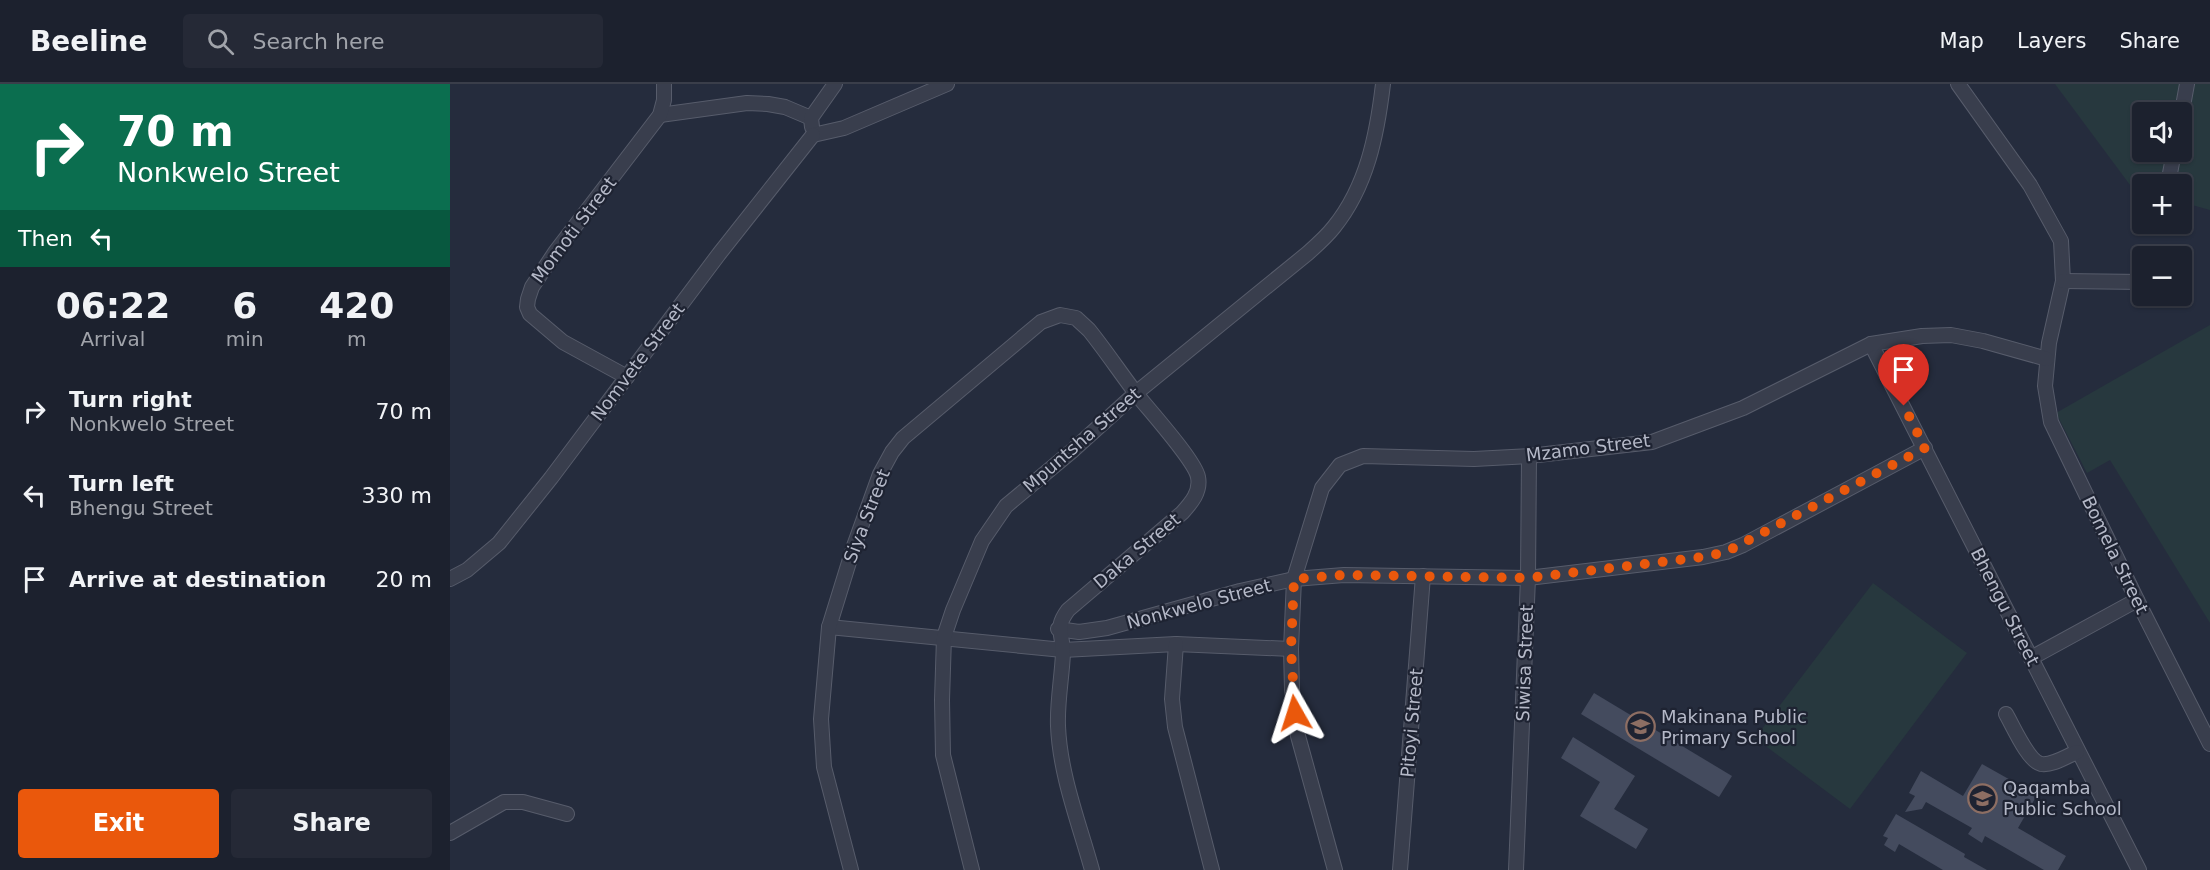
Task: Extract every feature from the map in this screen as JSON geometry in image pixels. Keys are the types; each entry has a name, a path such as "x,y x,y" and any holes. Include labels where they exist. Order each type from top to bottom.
{"street":[{"name":"Momoti Street","path":"627,377 563,342 531,314 527,307 528,299 532,286 556,251 660,114 664,100 664,84"},
{"path":"836,84 811,118 813,135 844,128 947,84"},
{"name":"Mpuntsha Street","path":"972,870 943,755 942,700 944,637 982,541 1006,506 1136,393 1308,253 1333,228 1352,202 1371,155 1383,84"},
{"name":"Bomela Street","path":"1958,84 2030,185 2061,241 2063,281 2047,359 2045,397 2051,422 2210,744"},
{"path":"2184,102 2187,84"},
{"path":"660,114 758,104 784,107 811,118"},
{"name":"Nomvete Street","path":"450,579 466,570 499,543 551,478 719,254 813,135"},
{"path":"2063,281 2132,282"},
{"name":"Siya Street","path":"851,870 824,767 821,719 829,627 854,546 880,474 892,452 903,438 1041,322 1060,315 1077,318 1089,330 1136,393"},
{"name":"Mzamo Street","path":"1335,870 1298,735 1292,690 1291,649 1294,579 1322,488 1340,465 1363,456 1474,459 1529,456 1652,442 1743,408 1871,344 1922,336 1951,335 1983,341 2047,359"},
{"name":"Bhengu Street","path":"1871,344 2139,870"},
{"name":"Daka Street","path":"1058,628 1068,610 1182,513 1194,498 1198,488 1197,473 1136,393"},
{"name":"Nonkwelo Street","path":"1058,628 1080,632 1107,628 1240,591 1294,579 1344,575 1528,578 1703,557 1726,552 1925,448"},
{"name":"Siwisa Street","path":"1516,870 1528,578 1529,456"},
{"path":"450,569 466,570"},
{"name":"Pitoyi Street","path":"1400,870 1423,576"},
{"path":"2031,658 2137,600"},
{"path":"829,627 1063,650 1176,644 1291,649"},
{"path":"1058,628 1063,650 1058,723 1061,759 1092,870"},
{"path":"1176,644 1172,699 1175,727 1212,870"},
{"path":"2006,714 2027,752 2037,763 2046,764 2077,752"},
{"path":"450,833 504,802 523,802 567,814"}],"shaded area":[{"path":"2055,84 2210,84 2210,210 2192,205 2192,174 2132,174 2132,188"},
{"path":"2210,325 2210,623 2110,460 2087,473 2056,413"},
{"path":"1873,583 1967,653 1850,809 1755,738"}],"building":[{"path":"1594,693 1732,776 1719,797 1581,714"},
{"path":"1573,737 1635,776 1614,809 1648,829 1636,849 1580,816 1600,782 1561,758"},
{"path":"1982,764 2037,795 2018,828 2066,856 2058,870 2044,870 1985,836 1982,843 1968,834 1972,828 1926,802 1922,809 1905,812 1915,796 1909,793 1921,771 1963,796"},
{"path":"1896,814 1965,854 1964,857 1987,870 1943,870 1899,844 1895,852 1884,845 1888,838 1883,836"}],"place":[{"name":"Makinana Public Primary School","path":"1640,727"},
{"name":"Qaqamba Public School","path":"1982,798"}],"route":[{"path":"1295,713 1291,649 1294,579 1344,575 1528,578 1703,557 1726,552 1925,448 1904,406"}]}
